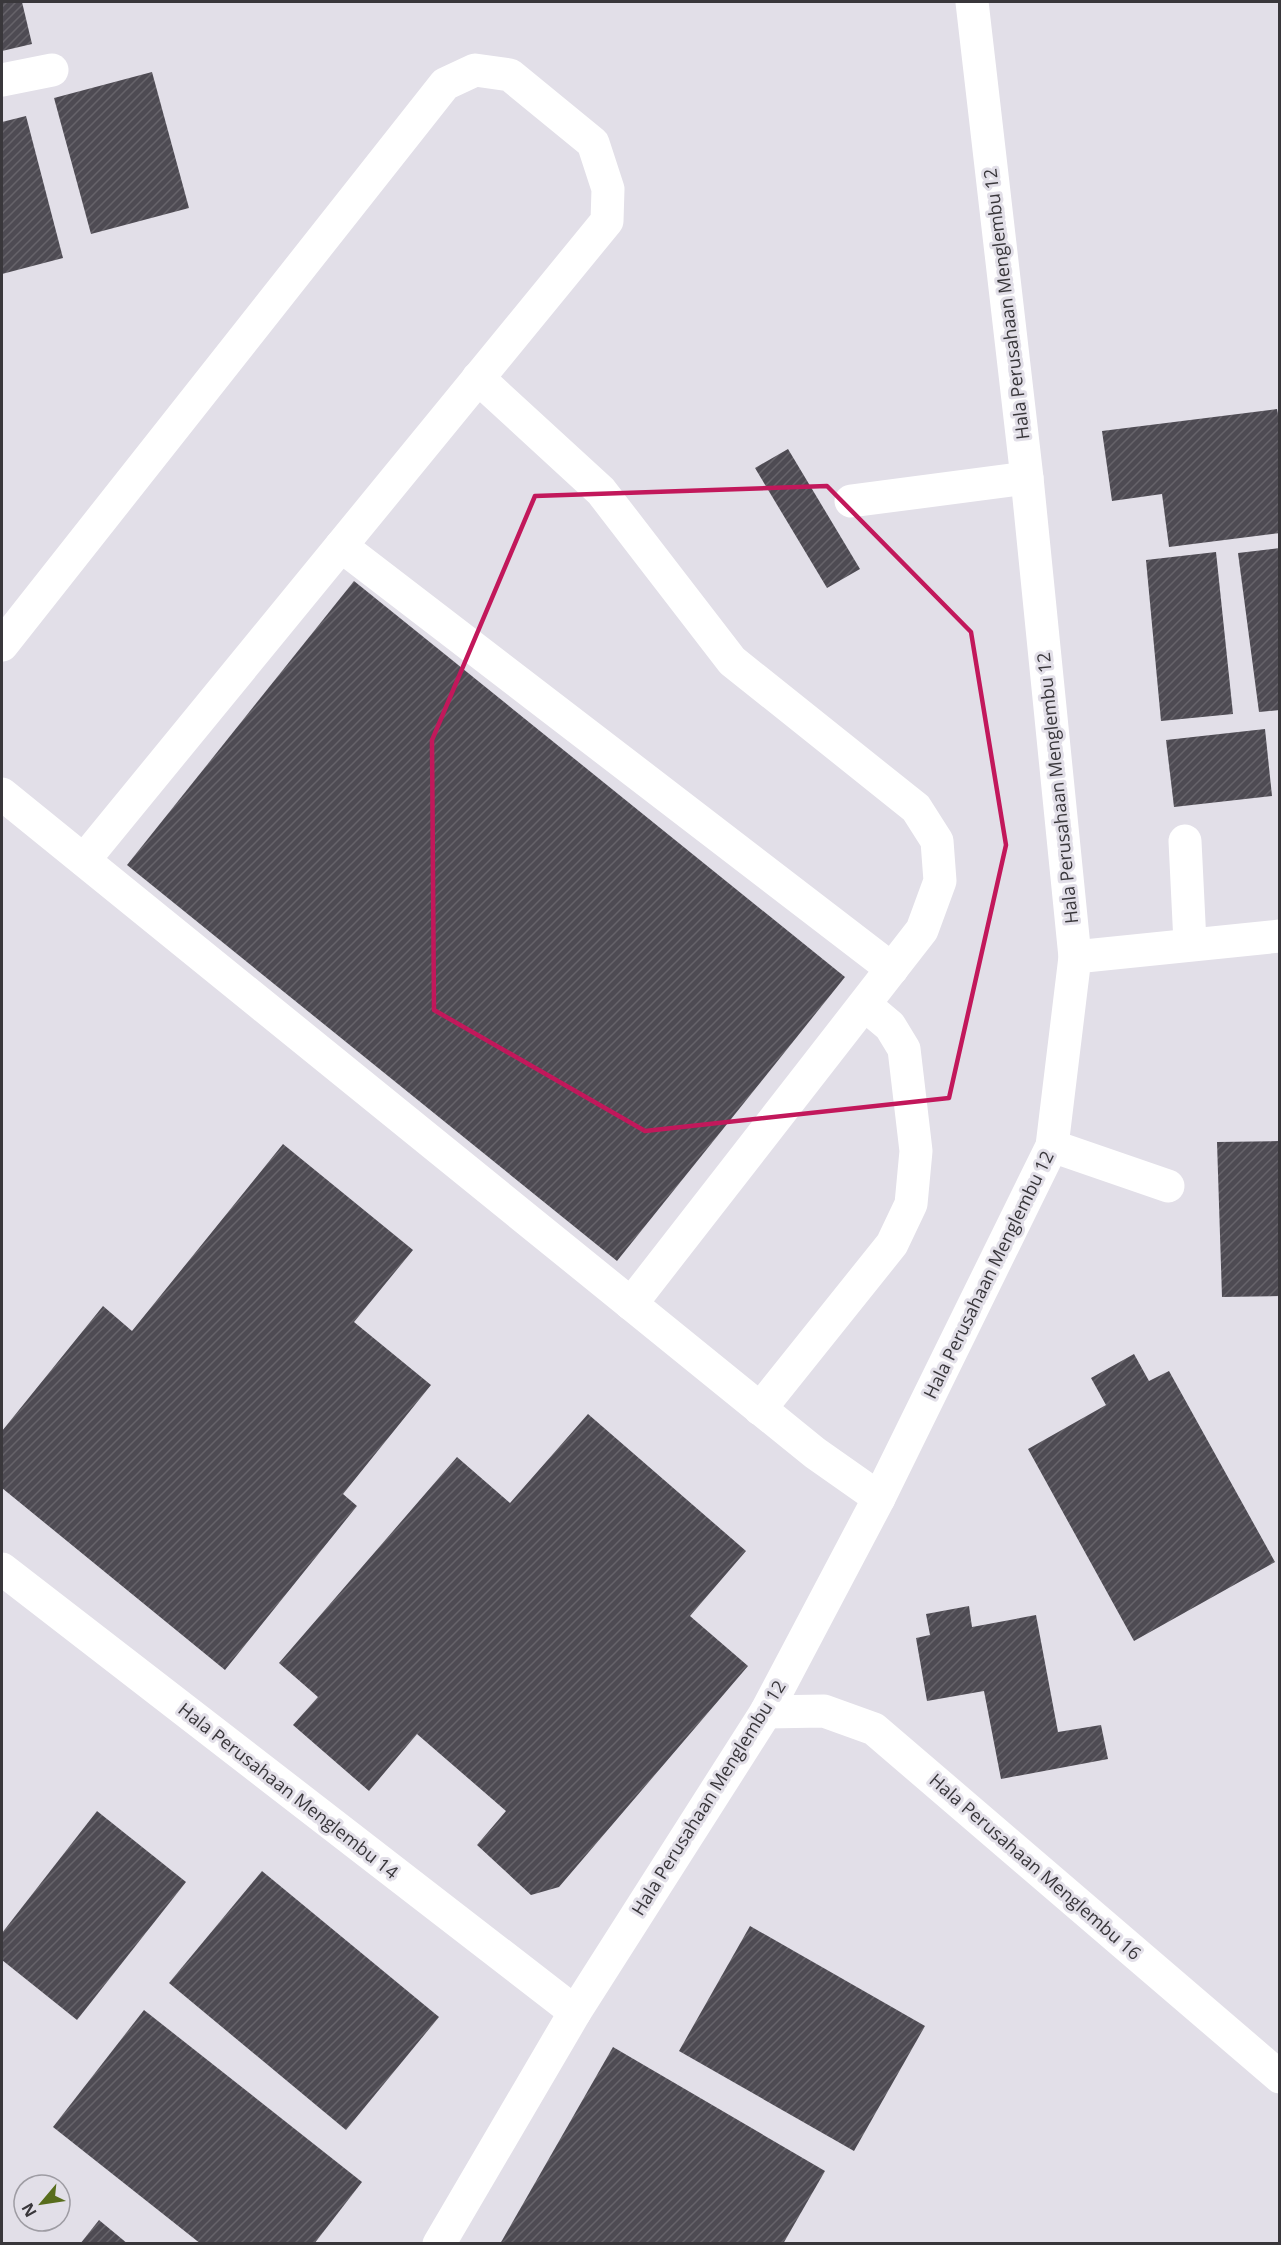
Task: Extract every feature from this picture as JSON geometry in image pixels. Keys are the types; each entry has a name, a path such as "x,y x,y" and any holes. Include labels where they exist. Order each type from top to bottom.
{"street":[{"name":"Hala Perusahaan Menglembu 12","path":"439,2244 575,2012 766,1712 879,1498 1052,1146 1075,957 1027,478 972,2"},
{"path":"2,80 52,70"},
{"path":"2,645 445,84 476,70 510,75 593,143 608,189 606,221 84,860"},
{"path":"478,378 601,491 732,661 916,808 937,841 940,881 922,930 631,1304"},
{"path":"851,501 1027,478"},
{"path":"341,546 892,969"},
{"path":"2,794 815,1453 879,1498"},
{"path":"1185,841 1190,943"},
{"path":"1075,957 1116,954 1190,943 1280,936"},
{"path":"760,1408 892,1244 911,1204 916,1151 904,1049 890,1026 865,1005"},
{"path":"1052,1146 1168,1186"},
{"name":"Hala Perusahaan Menglembu 14","path":"5,1578 575,2012"},
{"name":"Hala Perusahaan Menglembu 16","path":"766,1712 824,1711 874,1729 1280,2077"}],"highlighted area":[{"path":"827,486 971,632 1006,845 949,1098 645,1131 434,1010 432,740 535,496"}],"building":[{"path":"22,2 32,44 2,51 2,3"},
{"path":"152,72 189,208 91,234 54,98"},
{"path":"26,116 63,258 2,274 2,122"},
{"path":"1277,409 1280,425 1280,533 1169,547 1162,494 1112,501 1102,431"},
{"path":"788,449 860,569 827,588 755,468"},
{"path":"1280,548 1280,710 1259,712 1238,553"},
{"path":"1216,552 1233,714 1161,721 1146,560"},
{"path":"354,581 845,977 617,1261 127,865"},
{"path":"1265,729 1272,796 1174,807 1166,740"},
{"path":"1280,1141 1280,1296 1222,1297 1217,1142"},
{"path":"283,1144 413,1250 354,1322 431,1385 343,1494 357,1506 225,1670 2,1488 2,1431 103,1306 132,1331"},
{"path":"1134,1354 1149,1381 1169,1371 1275,1562 1134,1641 1028,1449 1106,1405 1091,1378"},
{"path":"588,1414 746,1551 690,1616 748,1666 559,1887 531,1895 477,1845 506,1811 417,1734 369,1791 293,1725 318,1697 279,1663 457,1457 510,1503"},
{"path":"969,1606 972,1627 1036,1615 1058,1732 1101,1725 1108,1759 1001,1779 984,1691 927,1701 916,1638 930,1635 926,1614"},
{"path":"97,1811 186,1882 77,2020 2,1960 2,1933"},
{"path":"262,1871 439,2017 346,2130 169,1983"},
{"path":"750,1926 925,2026 854,2151 679,2051"},
{"path":"144,2010 362,2182 314,2244 201,2244 53,2127"},
{"path":"613,2047 825,2171 783,2244 500,2244"},
{"path":"99,2220 128,2244 80,2244"}]}
